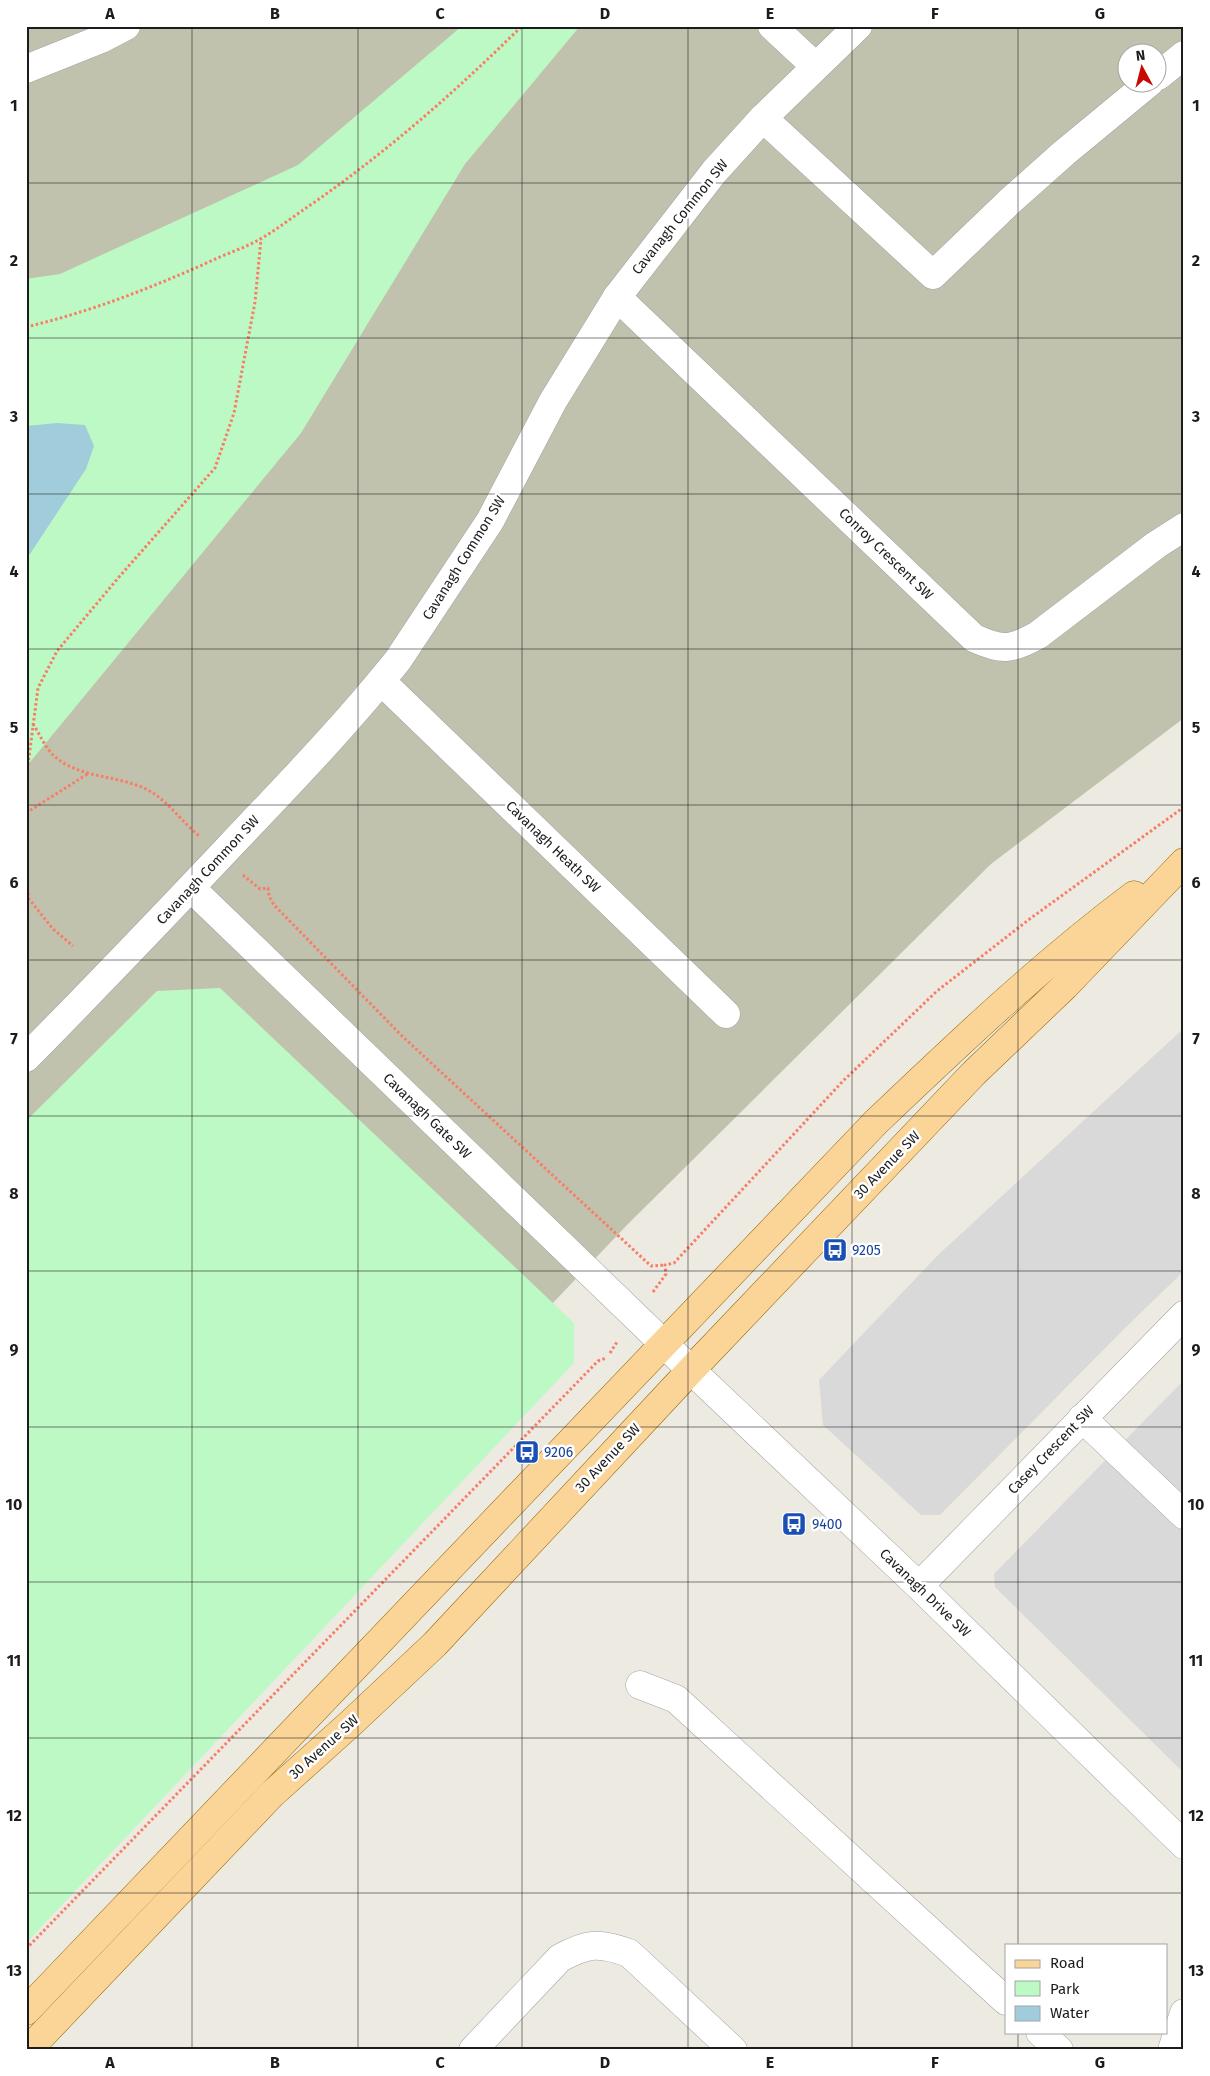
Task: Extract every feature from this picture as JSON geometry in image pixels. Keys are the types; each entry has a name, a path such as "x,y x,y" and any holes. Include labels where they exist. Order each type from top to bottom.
{"main road":[{"name":"30 Avenue SW","path":"26,2011 876,1122 989,1014 1102,919 1184,860"},
{"name":"30 Avenue SW","path":"28,2050 272,1794 351,1723 434,1644 691,1370 974,1073 1065,986 1184,860"}],"street":[{"path":"26,70 101,39 126,26"},
{"path":"772,26 815,66"},
{"name":"Cavanagh Common SW","path":"26,1058 191,888 304,767 398,660 490,521 553,401 617,297 714,172 763,118 858,26"},
{"path":"1168,68 1184,55"},
{"path":"763,118 933,275 1010,201 1064,153 1138,92"},
{"name":"Conroy Crescent SW","path":"617,297 974,638 993,646 1001,648 1020,646 1038,636 1156,545 1184,527"},
{"name":"Cavanagh Heath SW","path":"381,681 726,1014"},
{"name":"Cavanagh Gate SW","path":"191,888 664,1343"},
{"name":"Casey Crescent SW","path":"919,1586 1184,1315"},
{"name":"Cavanagh Drive SW","path":"664,1343 919,1586 1184,1845"},
{"path":"1082,1418 1184,1515"},
{"path":"640,1685 676,1699 1005,2000"},
{"path":"473,2050 560,1958 576,1950 598,1944 630,1952 733,2050"},
{"path":"1172,2050 1184,2014"},
{"path":"1042,2034 1059,2050"}],"path":[{"path":"26,327 76,314 120,298 183,274 261,239 344,182 399,139 458,89 522,26"},
{"path":"26,780 38,688 57,651 215,468 234,413 255,302 261,239"},
{"path":"33,724 53,755 74,768 128,782 146,789 166,802 195,833"},
{"path":"26,813 90,773"},
{"path":"260,889 268,888 269,896 274,905 409,1043 651,1266 665,1265 674,1263 843,1081 936,991 1031,918 1184,807"},
{"path":"26,878 29,899 53,929 73,946"},
{"path":"665,1265 666,1274"},
{"path":"26,1950 591,1368 598,1361 606,1358"}],"shaded area":[{"path":"26,26 1184,26 1184,718 991,864 627,1225 26,1858"},
{"path":"1184,1028 1184,1271 940,1515 921,1515 823,1425 819,1380 937,1256"},
{"path":"1184,1380 1184,1773 995,1587 994,1574"}],"green space":[{"path":"462,26 580,26 465,164 301,433 26,767 26,279 60,274 298,165"},
{"path":"220,988 574,1323 574,1363 26,1943 26,1121 157,991"}],"water":[{"path":"57,423 85,425 94,446 86,469 26,560 26,426"}],"place":[{"name":"9205","path":"835,1250"},
{"name":"9206","path":"527,1452"},
{"name":"9400","path":"794,1524"}]}
